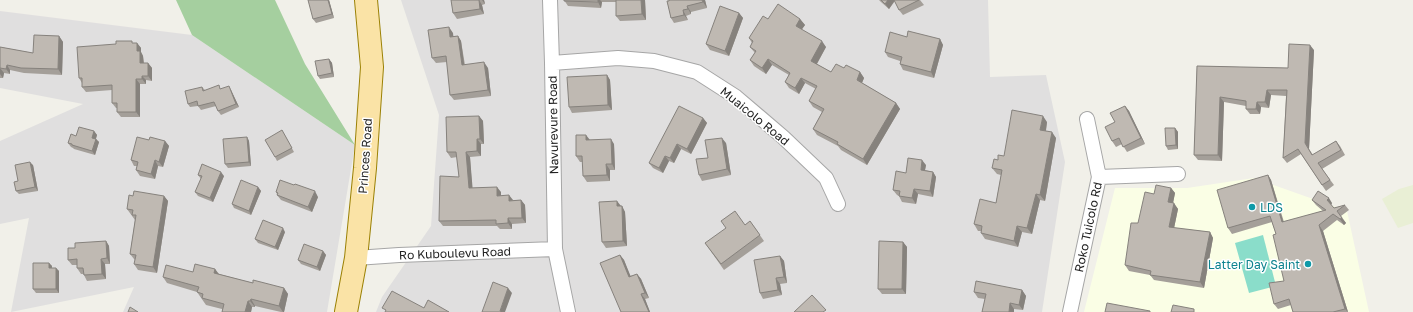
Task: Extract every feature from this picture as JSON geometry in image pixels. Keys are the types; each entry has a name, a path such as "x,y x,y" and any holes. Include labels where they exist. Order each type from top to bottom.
{"main road":[{"name":"Princes Road","path":"346,312 356,258 365,168 372,67 366,0"}],"street":[{"name":"Navurevure Road","path":"550,0 555,249 568,312"},
{"name":"Muaicolo Road","path":"552,63 618,58 654,61 697,72 736,97 783,136 826,178 838,204"},
{"name":"Roko Tuicolo Rd","path":"1070,312 1099,177 1087,119"},
{"path":"1099,177 1178,174"},
{"name":"Ro Kuboulevu Road","path":"356,258 555,249"}],"shaded area":[{"path":"401,0 988,0 990,77 1046,75 1065,162 1042,312 376,312 382,297 431,226 439,115"},
{"path":"0,11 192,35 355,145 327,312 123,312 134,287 11,312 29,218 0,224 0,141 83,104 0,88"},
{"path":"1254,178 1347,211 1369,312 1084,312 1115,188 1187,188"},
{"path":"1413,185 1413,223 1398,228 1382,199 1399,189"}],"green space":[{"path":"176,0 275,0 305,64 355,145 192,35"},
{"path":"1263,235 1276,286 1249,293 1235,243"}],"building":[{"path":"308,0 328,0 332,14 313,19"},
{"path":"451,0 479,0 480,9 453,13"},
{"path":"598,0 598,2 564,1"},
{"path":"616,0 641,0 642,14 616,16"},
{"path":"702,0 703,2 687,6 688,9 683,10 684,15 671,18 667,1"},
{"path":"881,0 888,0 885,4"},
{"path":"894,0 919,0 899,10"},
{"path":"778,4 800,19 796,26 822,41 811,61 831,72 836,64 844,68 846,65 860,72 857,80 896,103 863,159 837,144 838,142 813,129 824,109 809,101 817,86 801,78 795,88 785,82 790,73 768,59 762,68 750,60 756,51 750,47 753,41 749,38 763,16 768,19"},
{"path":"720,6 739,13 725,51 706,44"},
{"path":"449,27 450,37 458,36 462,65 484,62 488,90 450,95 446,56 432,58 428,30"},
{"path":"908,31 940,39 931,72 900,64 902,57 885,52 890,32 907,37"},
{"path":"34,35 59,36 58,69 21,68 7,65 6,69 0,68 0,47 33,53"},
{"path":"116,41 132,41 132,43 137,43 137,51 140,51 140,63 148,63 148,76 142,76 142,79 136,79 136,112 117,112 117,103 112,103 112,85 82,87 82,78 79,78 77,47 116,44"},
{"path":"1289,44 1310,45 1305,143 1312,155 1336,141 1341,150 1318,163 1330,180 1322,185 1298,149 1283,158 1287,90 1267,90 1265,102 1257,102 1256,109 1246,109 1246,101 1220,97 1218,155 1194,155 1197,66 1288,68"},
{"path":"329,59 332,73 318,76 315,61"},
{"path":"607,75 608,105 569,107 567,77"},
{"path":"219,85 220,89 229,86 236,104 218,111 214,102 198,106 197,101 188,104 185,91 202,87 203,91"},
{"path":"679,106 703,118 687,149 677,144 670,158 665,156 659,168 649,163"},
{"path":"1125,106 1141,138 1123,147 1119,138 1112,141 1105,127 1115,122 1110,113"},
{"path":"1012,110 1043,116 1040,130 1052,132 1040,195 1036,194 1027,228 1017,226 1014,241 981,233 982,226 974,224 980,199 996,203 1002,170 992,168 994,159 998,160 998,155 1004,156"},
{"path":"479,116 480,139 477,139 477,151 466,152 469,188 497,187 497,196 509,195 509,201 521,200 522,218 508,218 508,223 496,224 496,220 439,221 440,176 459,177 456,152 447,152 446,117"},
{"path":"79,127 94,131 92,138 96,139 92,151 68,143 71,134 76,136"},
{"path":"1165,128 1175,128 1176,145 1166,146"},
{"path":"282,130 292,148 275,157 265,140"},
{"path":"576,135 586,135 586,140 611,139 612,164 606,164 607,175 583,176 582,156 576,156"},
{"path":"137,137 149,140 150,137 165,141 159,162 155,160 151,174 136,170 138,162 131,160"},
{"path":"247,137 249,162 225,164 223,139"},
{"path":"722,138 727,169 699,175 696,159 708,158 705,140"},
{"path":"908,158 922,160 921,170 933,172 930,191 914,189 912,198 899,196 900,191 893,190 896,171 906,173"},
{"path":"30,162 35,187 16,191 14,182 18,181 15,165"},
{"path":"202,164 221,172 210,198 195,192 202,176 198,175"},
{"path":"1268,175 1282,222 1326,210 1312,200 1318,191 1329,198 1327,200 1334,208 1345,205 1337,211 1342,218 1340,219 1333,214 1319,225 1345,309 1333,312 1293,312 1289,299 1274,304 1269,283 1284,281 1273,235 1276,234 1270,216 1228,228 1217,190"},
{"path":"241,180 258,187 249,211 232,204"},
{"path":"280,180 315,191 308,207 277,195 278,193 276,192"},
{"name":"Latter Day Saint","path":"1156,185 1171,188 1168,202 1174,203 1169,227 1210,232 1200,282 1150,275 1151,271 1125,265 1131,223 1138,223 1145,192 1154,194"},
{"path":"134,191 164,196 153,267 134,264 136,255 130,254 136,215 132,215 133,210 127,209 129,195 133,196"},
{"path":"617,201 617,206 622,206 623,241 602,242 599,202"},
{"path":"735,211 745,225 750,221 760,235 721,264 705,243 726,228 721,221"},
{"path":"263,220 283,228 275,247 255,239"},
{"path":"106,241 107,258 101,259 102,274 84,275 83,268 77,268 77,259 68,260 68,248 75,248 75,243"},
{"path":"879,241 903,242 902,289 878,289"},
{"path":"304,244 323,251 317,267 298,260"},
{"path":"620,255 629,277 637,274 645,293 641,294 649,312 621,312 600,263"},
{"path":"780,256 784,277 776,278 778,290 760,293 754,260"},
{"path":"33,263 49,263 49,268 56,268 56,289 33,289"},
{"path":"195,264 215,269 214,273 253,283 253,280 284,288 279,306 251,299 248,301 245,312 222,312 224,304 202,298 203,294 197,292 199,287 163,277 166,265 193,272"},
{"path":"976,281 1022,290 1019,305 1010,303 1009,312 982,312 986,294 974,292"},
{"path":"493,282 508,288 500,311 503,312 482,312"},
{"path":"392,291 424,308 428,300 449,312 385,312 386,310 382,308"},
{"path":"812,295 826,310 823,312 794,312"},
{"path":"1107,303 1150,311 1150,312 1105,312"},
{"path":"1173,305 1194,309 1194,312 1171,312"},
{"path":"130,307 138,312 128,312"}],"place":[{"name":"LDS","path":"1252,207"},
{"name":"Latter Day Saint","path":"1308,264"}]}
